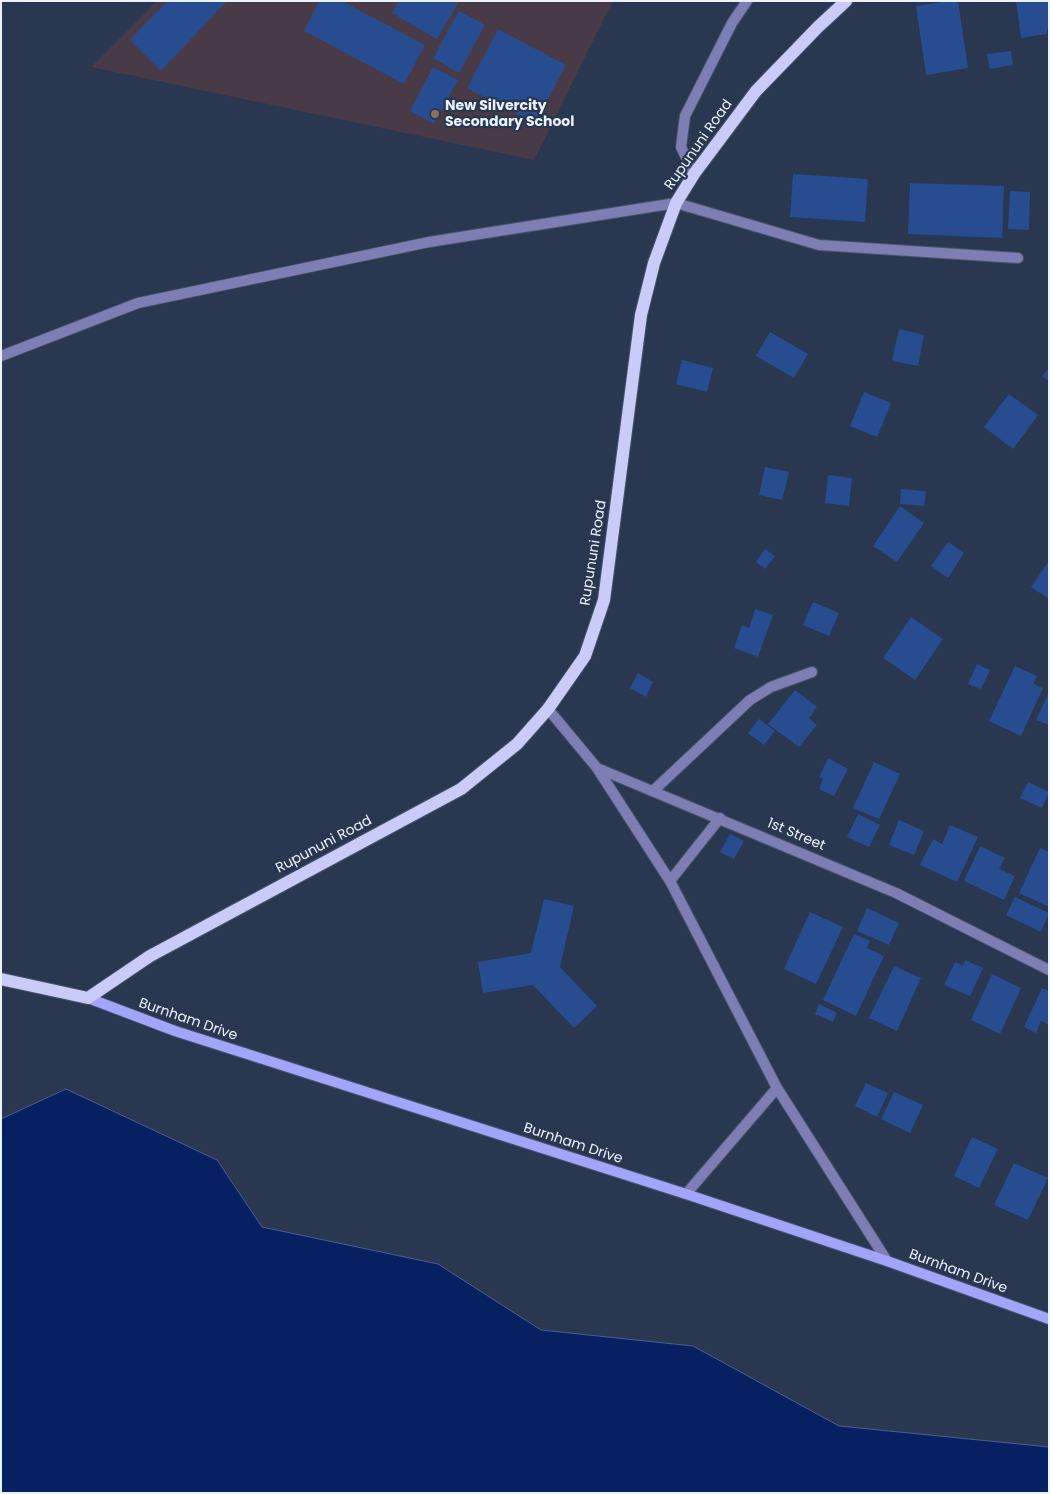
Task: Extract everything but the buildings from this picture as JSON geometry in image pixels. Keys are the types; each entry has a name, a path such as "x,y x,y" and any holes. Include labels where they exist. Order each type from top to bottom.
{"main road":[{"name":"Rupununi Road","path":"88,998 150,956 461,789 517,744 548,709 585,656 604,600 641,315 654,263 676,203 694,174 756,91 846,1"},
{"path":"1,979 88,998"}],"street":[{"path":"694,174 681,147 685,116 732,23 746,1"},
{"path":"1,356 138,303 429,242 676,203 819,245 1018,258"},
{"path":"653,791 750,700 771,687 812,672"},
{"name":"1st Street","path":"548,709 597,768 896,893 1049,970"},
{"path":"597,768 670,881 777,1088 887,1261"},
{"path":"670,881 720,818"},
{"name":"Burnham Drive","path":"88,998 175,1031 686,1194 887,1261 1049,1319"},
{"path":"686,1194 777,1088"}],"shaded area":[{"name":"New Silvercity Secondary School","path":"157,1 613,1 534,160 91,67"},
{"path":"66,1089 217,1160 262,1227 438,1264 541,1330 693,1346 839,1426 1049,1447 1049,1493 1,1493 1,1119"}],"place":[{"name":"New Silvercity Secondary School","path":"435,114"}]}
